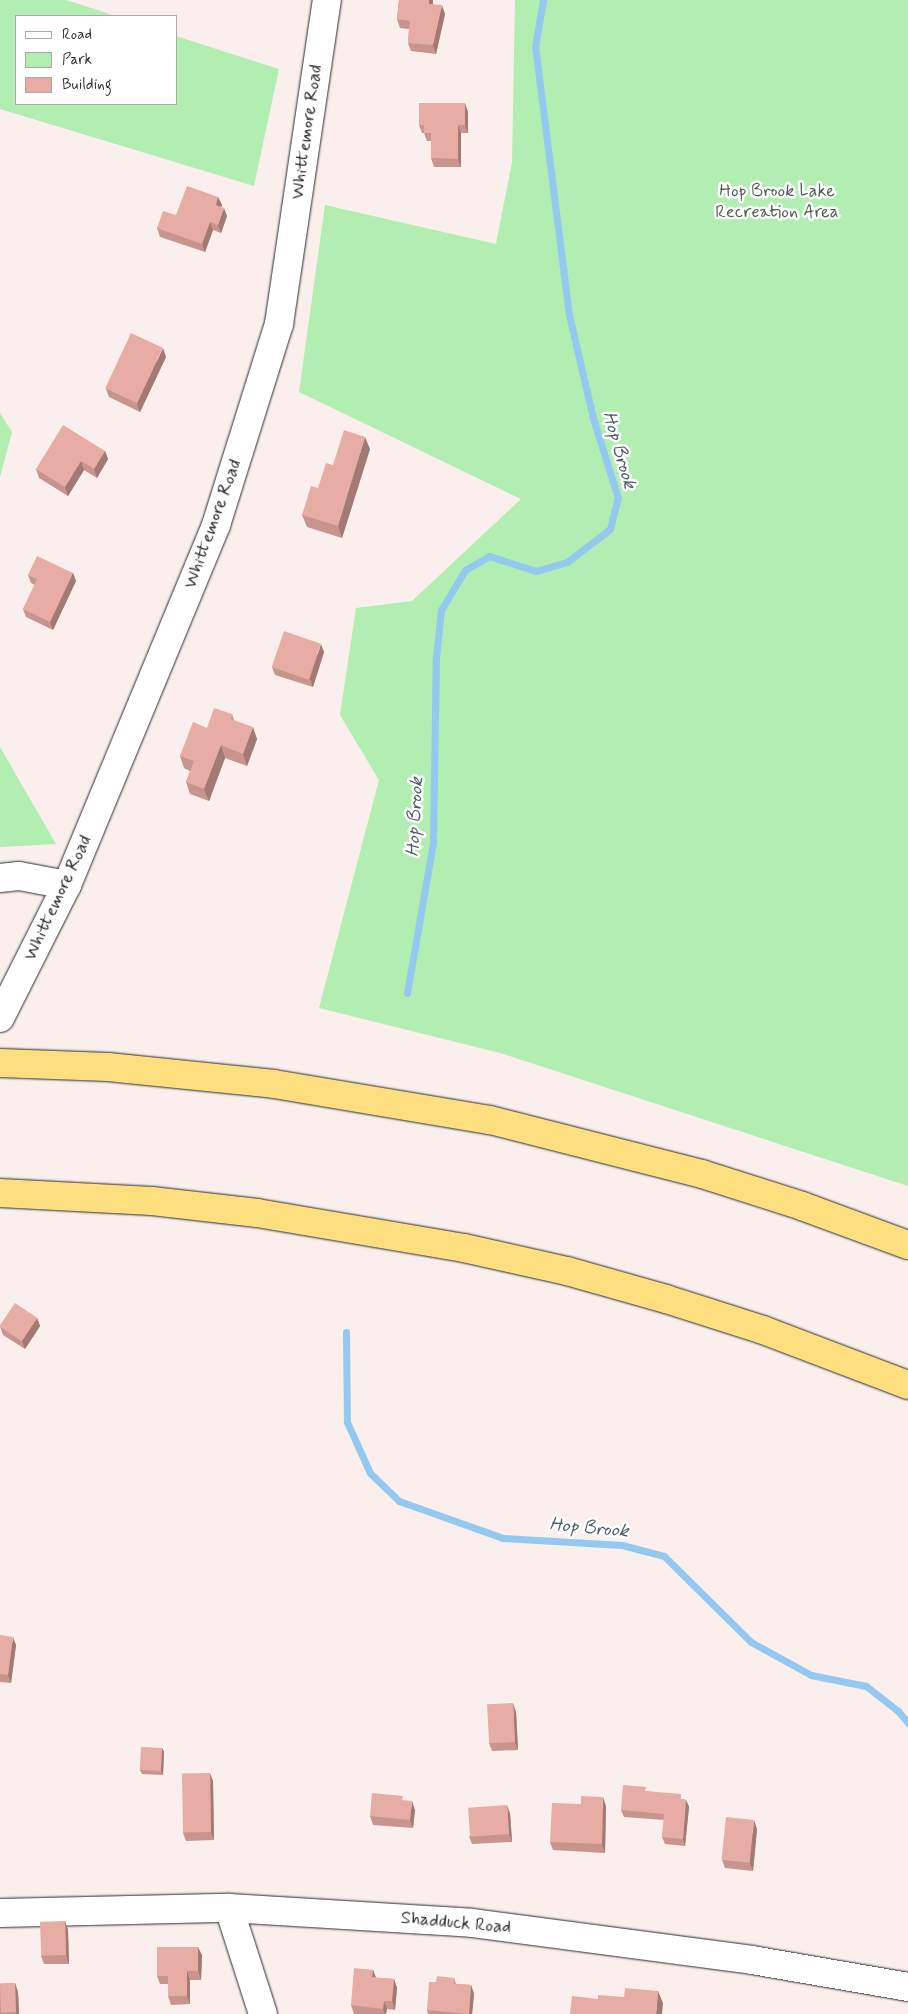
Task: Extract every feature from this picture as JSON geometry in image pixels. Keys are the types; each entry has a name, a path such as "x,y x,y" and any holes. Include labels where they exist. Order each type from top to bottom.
{"highway":[{"path":"0,1063 165,1072 274,1084 490,1120 702,1174 908,1245"},
{"path":"0,1193 152,1201 256,1213 464,1248 567,1271 666,1299 764,1330 908,1385"}],"street":[{"name":"Whittemore Road","path":"0,1018 67,886 216,525 279,324 327,0"},
{"path":"0,878 19,876 67,886"},
{"path":"228,1908 263,2014"},
{"name":"Shadduck Road","path":"0,1913 228,1908 472,1923 752,1960 908,1987"}],"green space":[{"path":"0,0 66,0 113,15 15,15 15,105 178,105 178,37 279,69 254,186 0,109"},
{"name":"Hop Brook Lake Recreation Area","path":"515,0 908,0 908,1186 500,1053 319,1008 379,780 340,715 356,608 412,601 521,499 299,392 325,205 496,244 512,162"},
{"path":"0,413 12,432 0,477"},
{"path":"0,747 56,844 0,847"}],"building":[{"path":"399,0 429,0 429,4 442,5 433,45 408,43 410,21 397,19"},
{"path":"419,103 465,103 465,125 458,125 458,159 431,158 431,133 424,133 424,125 419,125"},
{"path":"187,186 218,197 216,205 224,208 218,225 210,222 202,244 157,228 163,211 176,215"},
{"path":"131,333 163,348 137,403 105,388"},
{"path":"63,425 105,451 94,469 81,461 65,487 36,469"},
{"path":"344,430 365,437 338,526 302,515 311,486 318,488 326,463 333,465"},
{"path":"37,556 73,573 50,622 23,609 37,579 28,575"},
{"path":"284,631 321,644 309,680 272,667"},
{"path":"214,708 232,714 231,719 253,727 243,754 221,745 204,789 186,782 194,761 180,756 193,722 207,728"},
{"path":"15,1303 37,1318 22,1341 0,1327"},
{"path":"0,1635 13,1637 8,1675 0,1674"},
{"path":"513,1703 515,1742 489,1743 487,1704"},
{"path":"141,1747 162,1748 161,1771 140,1770"},
{"path":"182,1773 210,1773 211,1832 183,1832"},
{"path":"623,1785 646,1787 645,1791 681,1794 681,1799 686,1800 683,1839 662,1837 664,1814 621,1810"},
{"path":"372,1793 403,1796 402,1800 412,1801 410,1820 370,1816"},
{"path":"581,1796 603,1797 602,1844 550,1842 552,1803 581,1804"},
{"path":"507,1805 509,1834 470,1837 468,1808"},
{"path":"726,1817 754,1820 749,1863 722,1860"},
{"path":"65,1921 66,1955 41,1956 40,1922"},
{"path":"157,1947 198,1947 198,1971 187,1971 187,1996 168,1996 168,1976 157,1976"},
{"path":"354,1968 373,1970 372,1977 394,1979 392,2001 384,2001 383,2009 351,2005"},
{"path":"437,1976 454,1978 454,1984 471,1985 469,2014 427,2010 429,1982 436,1982"},
{"path":"15,1983 16,2012 1,2013 0,1984"},
{"path":"625,1988 658,1991 656,2014 570,2014 572,1996 598,1999 598,1995 624,1997"}],"waterway":[{"name":"Hop Brook","path":"407,993 433,842 436,658 441,610 465,570 489,556 536,571 567,562 610,529 618,498 593,418 569,315 535,47 543,0"},
{"name":"Hop Brook","path":"346,1332 347,1422 370,1473 399,1501 503,1538 622,1545 664,1556 751,1642 811,1675 866,1686 898,1711 908,1723"}]}
